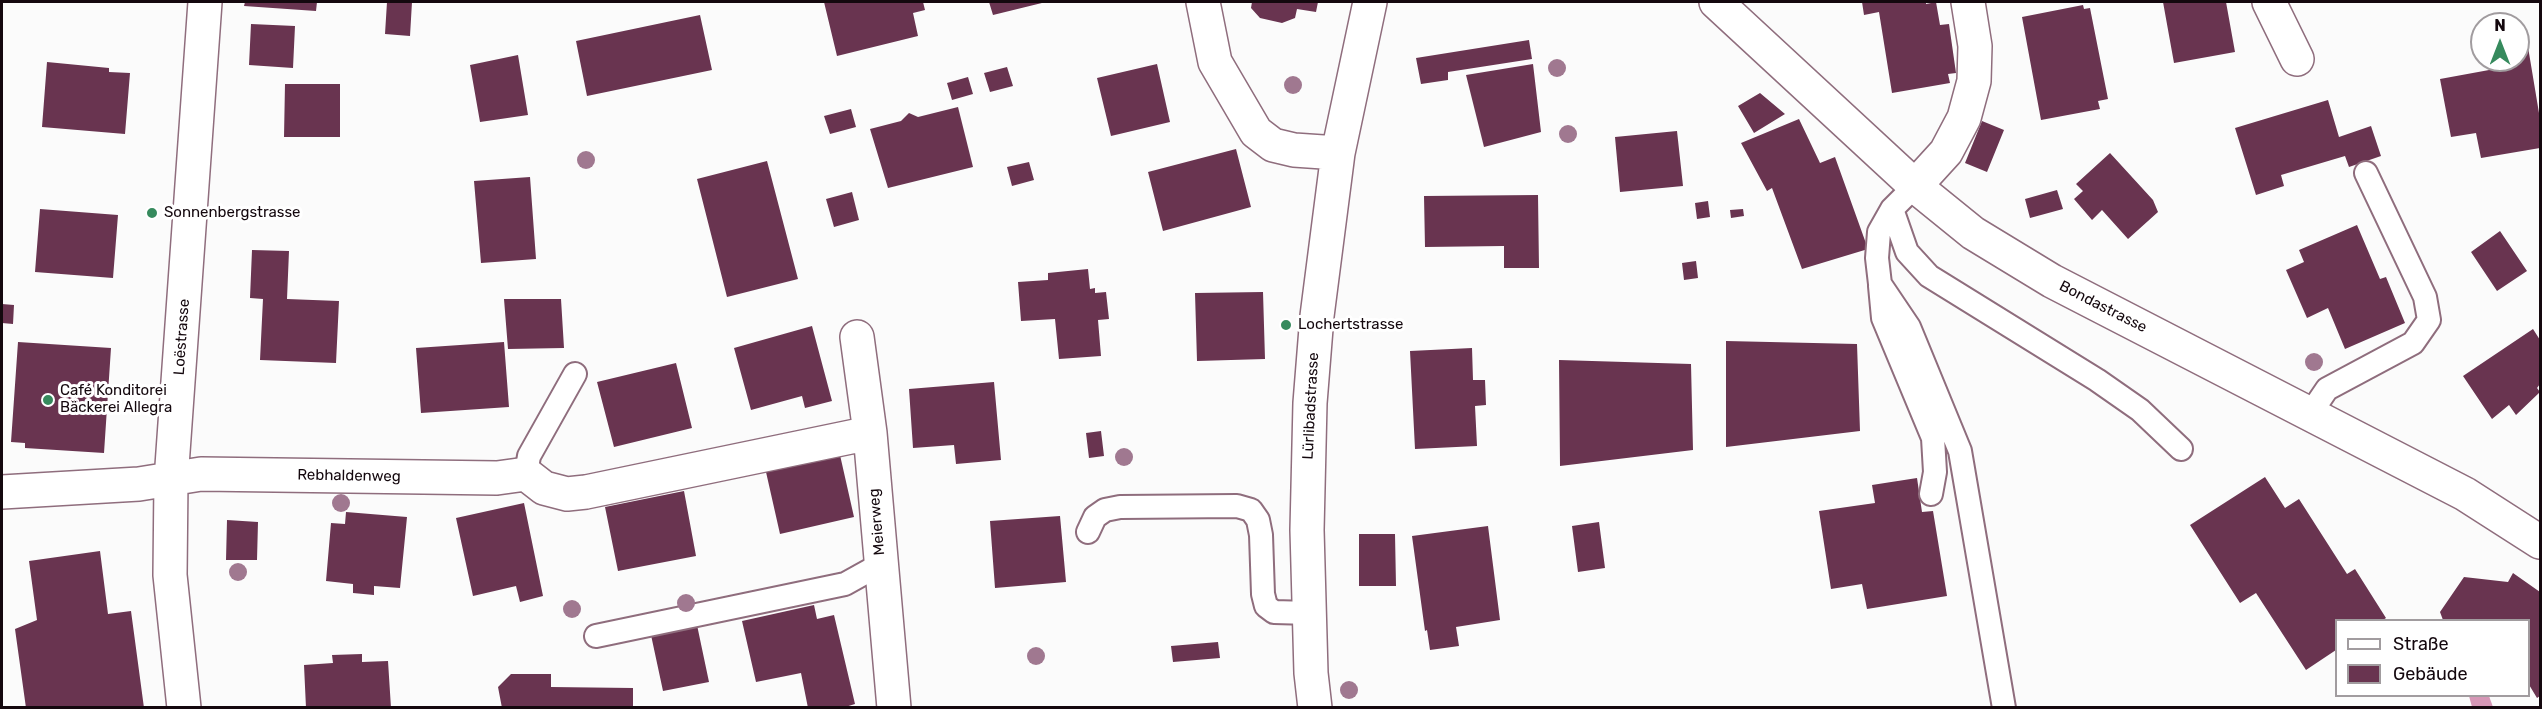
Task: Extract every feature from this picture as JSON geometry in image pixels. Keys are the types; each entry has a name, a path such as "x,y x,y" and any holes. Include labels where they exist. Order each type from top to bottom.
{"street":[{"name":"Loëstrasse","path":"184,708 170,575 171,480 205,2"},
{"path":"1203,2 1215,62 1256,132 1273,145 1294,150 1338,153"},
{"name":"Lürlibadstrasse","path":"1315,708 1307,530 1310,403 1317,316 1338,153 1370,2"},
{"name":"Bondastrasse","path":"1716,2 1915,186 1973,233 2052,281 2465,494 2541,542"},
{"path":"1915,186 1946,152 1964,118 1974,81 1975,46 1968,2"},
{"path":"2269,2 2297,59"},
{"name":"Meierweg","path":"857,337 870,433 894,708"},
{"path":"526,474 544,488 567,494 586,492 870,433"},
{"name":"Rebhaldenweg","path":"171,480 201,474 497,478 526,474"},
{"path":"2,492 171,480"}],"lane":[{"path":"2310,414 2327,389 2413,343 2429,320 2425,297 2366,173"},
{"path":"1915,186 1892,209 1879,232 1877,258 1883,318 1933,438 1935,472 1931,494"},
{"path":"1892,209 1907,252 1929,276 2097,380 2140,410 2181,449"},
{"path":"1880,284 1909,327 1960,451 2004,708"},
{"path":"526,474 529,456 575,374"},
{"path":"1089,532 1095,517 1105,510 1120,507 1237,506 1251,510 1258,520 1261,535 1263,594 1266,606 1274,612 1310,613"},
{"path":"596,636 844,584 881,564"}],"shaded area":[{"path":"2469,697 2489,697 2493,707 2472,707"}],"building":[{"path":"245,2 317,2 316,11 244,6"},
{"path":"387,2 412,2 410,36 385,34"},
{"path":"824,2 923,2 925,10 913,13 918,36 837,56"},
{"path":"989,2 1046,2 993,15"},
{"path":"1252,2 1318,2 1316,12 1297,9 1295,18 1282,23 1260,18 1251,8"},
{"path":"1862,2 1926,2 1926,4 1936,2 1940,25 1949,24 1956,73 1948,74 1950,83 1892,93 1879,12 1864,15"},
{"path":"2163,2 2226,2 2235,52 2174,63"},
{"path":"2083,5 2084,9 2090,8 2108,99 2098,101 2100,109 2041,120 2022,17"},
{"path":"700,15 712,70 587,96 576,41"},
{"path":"251,24 295,26 293,68 249,65"},
{"path":"1529,40 1532,59 1448,72 1448,80 1421,84 1416,58"},
{"path":"518,55 528,115 480,122 470,65"},
{"path":"2530,59 2540,119 2540,148 2481,158 2476,133 2451,137 2440,79 2478,72 2530,72"},
{"path":"47,62 109,68 109,72 130,73 125,134 42,127"},
{"path":"1157,64 1170,122 1111,136 1097,78"},
{"path":"1533,64 1541,132 1484,147 1466,75"},
{"path":"1007,67 1013,86 990,92 984,73"},
{"path":"968,77 973,94 952,100 947,83"},
{"path":"285,84 340,84 340,137 284,137"},
{"path":"1760,93 1785,114 1754,133 1738,106"},
{"path":"2328,100 2339,137 2371,126 2381,156 2349,167 2345,156 2281,175 2284,186 2256,195 2235,128"},
{"path":"958,107 973,167 888,188 870,129 901,121 909,113 918,117"},
{"path":"851,109 856,127 830,134 824,116"},
{"path":"1799,119 1820,163 1835,157 1868,249 1802,269 1772,188 1767,191 1741,143"},
{"path":"1982,121 2004,130 1987,172 1965,163"},
{"path":"1677,131 1683,186 1620,192 1615,137"},
{"path":"1236,149 1251,207 1163,231 1148,172"},
{"path":"2110,153 2153,200 2158,212 2128,239 2102,210 2092,220 2074,199 2083,191 2076,184"},
{"path":"767,161 798,279 727,297 697,179"},
{"path":"1029,162 1034,180 1012,186 1007,167"},
{"path":"530,177 536,259 481,263 474,181"},
{"path":"2057,190 2063,209 2030,218 2025,199"},
{"path":"852,192 859,220 834,227 826,199"},
{"path":"1538,195 1539,268 1504,268 1504,246 1425,247 1424,196"},
{"path":"1708,201 1710,217 1697,219 1695,203"},
{"path":"40,209 118,215 113,278 35,272"},
{"path":"1743,209 1744,216 1731,218 1730,210"},
{"path":"2357,225 2380,279 2386,277 2405,323 2345,349 2328,308 2307,318 2286,270 2304,262 2299,250"},
{"path":"2500,231 2527,271 2497,291 2471,252"},
{"path":"252,250 289,251 287,299 339,301 336,363 260,360 263,299 250,298"},
{"path":"1696,261 1698,278 1684,280 1682,263"},
{"path":"1088,269 1090,289 1095,288 1095,293 1106,292 1109,319 1098,320 1101,356 1059,359 1055,319 1021,321 1018,282 1048,280 1048,273"},
{"path":"1263,292 1265,359 1197,361 1195,293"},
{"path":"504,299 561,299 564,348 508,349"},
{"path":"2,304 14,305 13,324 2,323"},
{"path":"812,326 832,401 805,408 802,396 751,410 734,348"},
{"path":"2533,329 2540,340 2540,384 2537,388 2540,392 2516,415 2509,405 2492,419 2463,376"},
{"path":"1726,341 1857,344 1860,431 1726,447"},
{"path":"18,342 111,348 104,453 25,448 25,443 11,442"},
{"path":"504,342 509,407 421,413 416,348"},
{"path":"1472,348 1473,380 1485,380 1486,405 1475,406 1477,446 1415,449 1410,351"},
{"path":"1559,360 1691,364 1693,450 1560,466"},
{"path":"676,363 692,428 614,447 597,382"},
{"path":"994,382 1001,460 956,464 954,445 913,448 909,389"},
{"path":"1101,431 1104,456 1089,458 1086,433"},
{"path":"840,455 854,517 780,534 766,472"},
{"path":"2265,477 2285,508 2299,499 2347,574 2355,569 2386,618 2335,619 2335,651 2306,670 2256,593 2240,603 2190,525"},
{"path":"1917,478 1922,512 1933,511 1947,596 1867,609 1862,584 1831,589 1819,511 1875,503 1872,485"},
{"path":"684,491 696,556 618,571 605,507"},
{"path":"524,503 543,596 520,602 516,586 473,596 456,518"},
{"path":"346,512 407,517 400,588 374,586 374,595 353,593 353,584 326,581 331,523 345,524"},
{"path":"1060,516 1066,582 995,588 990,521"},
{"path":"227,520 258,522 257,560 226,560"},
{"path":"1599,522 1605,568 1578,572 1572,526"},
{"path":"1488,526 1500,620 1456,627 1459,646 1430,650 1427,630 1425,631 1412,536"},
{"path":"1359,534 1395,534 1396,586 1359,586"},
{"path":"100,551 108,614 131,611 144,708 26,708 15,629 37,620 29,561"},
{"path":"2513,573 2540,592 2540,696 2537,698 2530,686 2530,619 2443,619 2440,612 2464,577 2508,582"},
{"path":"814,605 817,619 834,615 855,704 842,708 808,708 801,673 756,682 742,621"},
{"path":"697,625 709,682 663,691 651,635"},
{"path":"1218,642 1220,658 1173,662 1171,646"},
{"path":"362,654 362,662 388,661 391,708 306,708 304,665 333,663 332,655"},
{"path":"511,674 551,674 551,687 633,688 633,708 502,708 498,687"}],"place":[{"name":"Sonnenbergstrasse","path":"152,213"},
{"name":"Lochertstrasse","path":"1286,325"},
{"name":"Café Konditorei Bäckerei Allegra","path":"48,400"}]}
